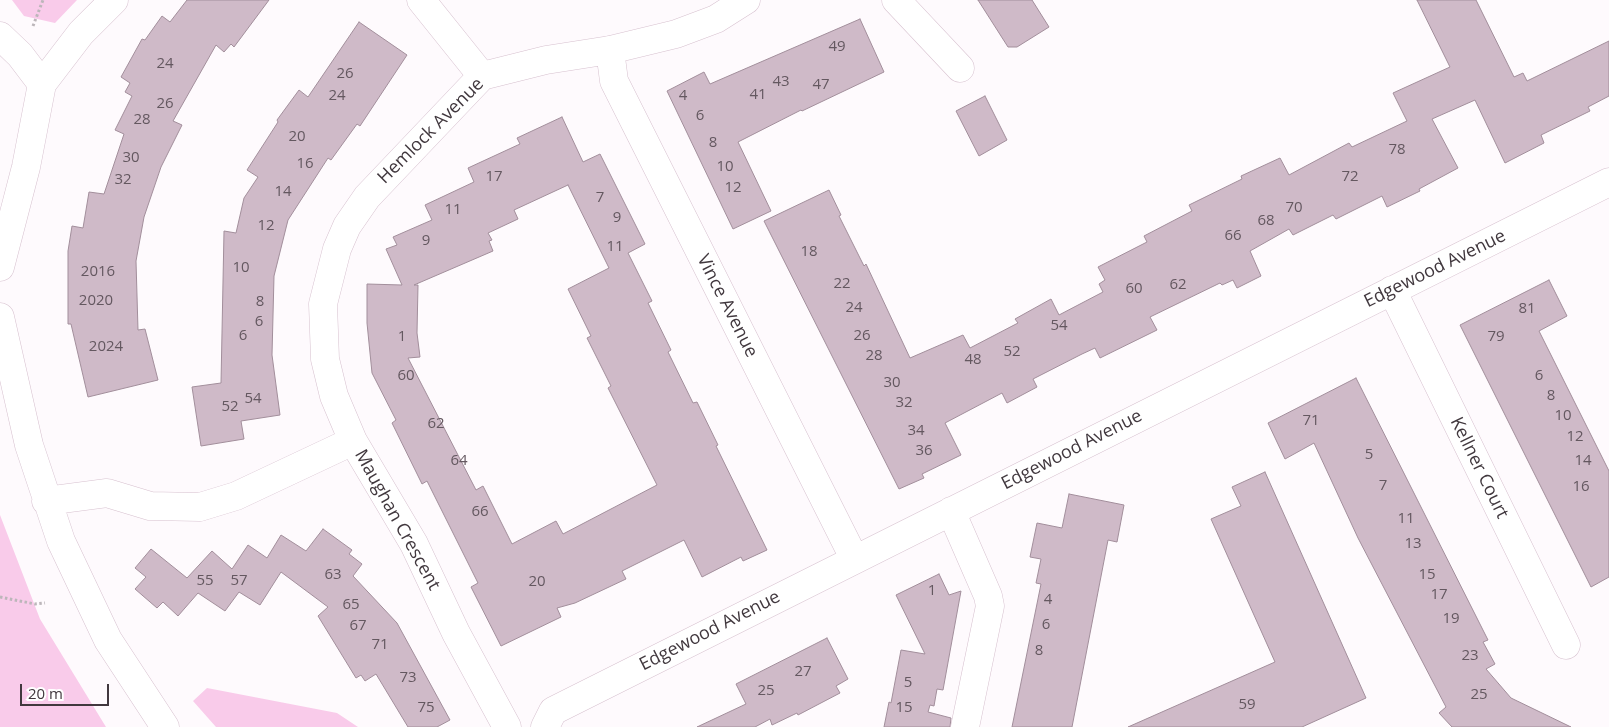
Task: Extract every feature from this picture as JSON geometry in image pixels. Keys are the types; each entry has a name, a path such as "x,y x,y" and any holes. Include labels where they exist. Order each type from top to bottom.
{"street":[{"path":"0,267 26,168 42,84 82,33 114,0"},
{"path":"420,0 482,76"},
{"name":"Hemlock Avenue","path":"353,441 334,396 324,359 323,304 328,277 337,249 347,226 367,197 482,76 546,60 610,50 676,34 716,19 746,0"},
{"path":"896,0 960,68"},
{"path":"0,36 20,55 42,84"},
{"name":"Vince Avenue","path":"610,50 614,81 854,558"},
{"name":"Edgewood Avenue","path":"545,727 552,711 854,558 1609,182"},
{"name":"Kellner Court","path":"1392,290 1566,645"},
{"path":"0,317 19,405 46,501 81,588 108,640 165,727"},
{"name":"Maughan Crescent","path":"46,501 107,493 150,506 200,507 236,496 353,441 414,544 456,634 507,727"},
{"path":"951,511 988,596 990,606 965,727"}],"path":[{"path":"33,26 43,0"},
{"path":"0,597 35,604 45,603"}],"shaded area":[{"path":"12,0 77,0 55,23 24,16"},
{"path":"0,515 40,619 106,727 0,727"},
{"path":"207,688 337,713 358,727 216,727 193,701"}],"building":[{"path":"187,0 269,0 234,47 231,44 224,52 216,45 173,121 182,125 161,167 144,217 136,261 138,330 145,329 158,380 88,397 71,324 68,324 68,251 72,226 83,228 89,192 104,194 124,134 115,130 132,96 125,92 130,83 121,77 142,39 145,40 162,16 170,22"},
{"path":"978,0 1032,0 1049,27 1017,47 1008,47"},
{"path":"1417,0 1476,0 1514,77 1523,73 1527,81 1609,41 1609,96 1588,107 1590,111 1541,135 1544,143 1505,163 1475,100 1432,119 1458,168 1419,189 1420,191 1387,207 1382,196 1336,219 1333,215 1293,235 1289,229 1250,251 1261,276 1237,288 1233,280 1222,285 1220,283 1150,317 1157,330 1100,358 1095,348 1033,379 1037,387 1007,403 1002,393 945,423 961,455 922,474 924,478 899,489 764,221 829,190 841,215 839,216 864,266 866,264 910,358 963,335 970,348 1018,323 1015,319 1051,299 1059,315 1103,292 1099,284 1105,280 1098,267 1147,242 1144,236 1192,211 1189,205 1242,179 1241,176 1280,158 1289,175 1349,143 1352,147 1407,121 1393,93 1450,67"},
{"path":"860,19 884,72 801,110 738,142 771,211 733,229 667,91 704,72 710,84"},
{"path":"359,22 407,55 360,126 357,124 331,160 328,158 288,220 274,276 272,355 280,415 241,421 244,439 201,446 192,387 221,383 224,231 236,233 244,198 258,177 247,170 278,122 277,120 299,90 308,97"},
{"path":"985,96 1007,140 979,156 956,111"},
{"path":"562,117 583,162 600,154 645,244 628,253 652,301 648,303 671,350 668,352 693,403 697,402 718,445 716,446 767,550 743,561 741,557 702,577 684,540 622,571 626,579 575,603 557,608 561,617 501,646 471,587 478,583 427,481 422,484 392,423 396,420 372,373 367,323 367,284 402,285 386,249 397,245 393,237 432,220 425,205 474,182 468,168 520,144 517,138","holes":["568,185 609,268 568,289 591,336 587,338 611,386 608,388 657,485 563,534 556,521 512,544 483,486 476,490 408,358 420,357 417,333 418,285 414,285 493,251 489,241 492,240 488,233 518,219 514,210"]},
{"path":"1549,280 1567,316 1539,331 1609,471 1609,577 1591,587 1460,325"},
{"path":"1356,378 1488,640 1483,642 1495,664 1486,669 1511,698 1571,727 1452,727 1439,713 1446,707 1358,538 1314,443 1285,459 1268,423"},
{"path":"1265,472 1366,698 1302,727 1128,727 1275,662 1211,519 1241,506 1232,487"},
{"path":"1069,494 1124,505 1117,542 1108,540 1072,727 1012,727 1041,584 1036,583 1041,559 1030,557 1037,523 1062,528"},
{"path":"323,529 352,550 349,554 362,564 353,576 397,623 450,720 437,727 408,727 376,674 365,681 361,675 356,678 318,616 328,607 281,572 260,605 239,592 225,611 198,593 178,616 163,602 157,608 135,589 146,577 135,568 151,549 187,578 212,551 232,569 248,545 267,558 281,535 306,551"},
{"path":"939,574 949,595 961,591 943,690 937,689 934,706 930,705 928,712 951,718 950,727 884,727 889,702 891,703 901,650 925,654 896,595"},
{"path":"827,638 848,679 836,686 840,693 798,715 797,713 772,725 770,719 755,727 697,727 746,704 736,684"}]}
